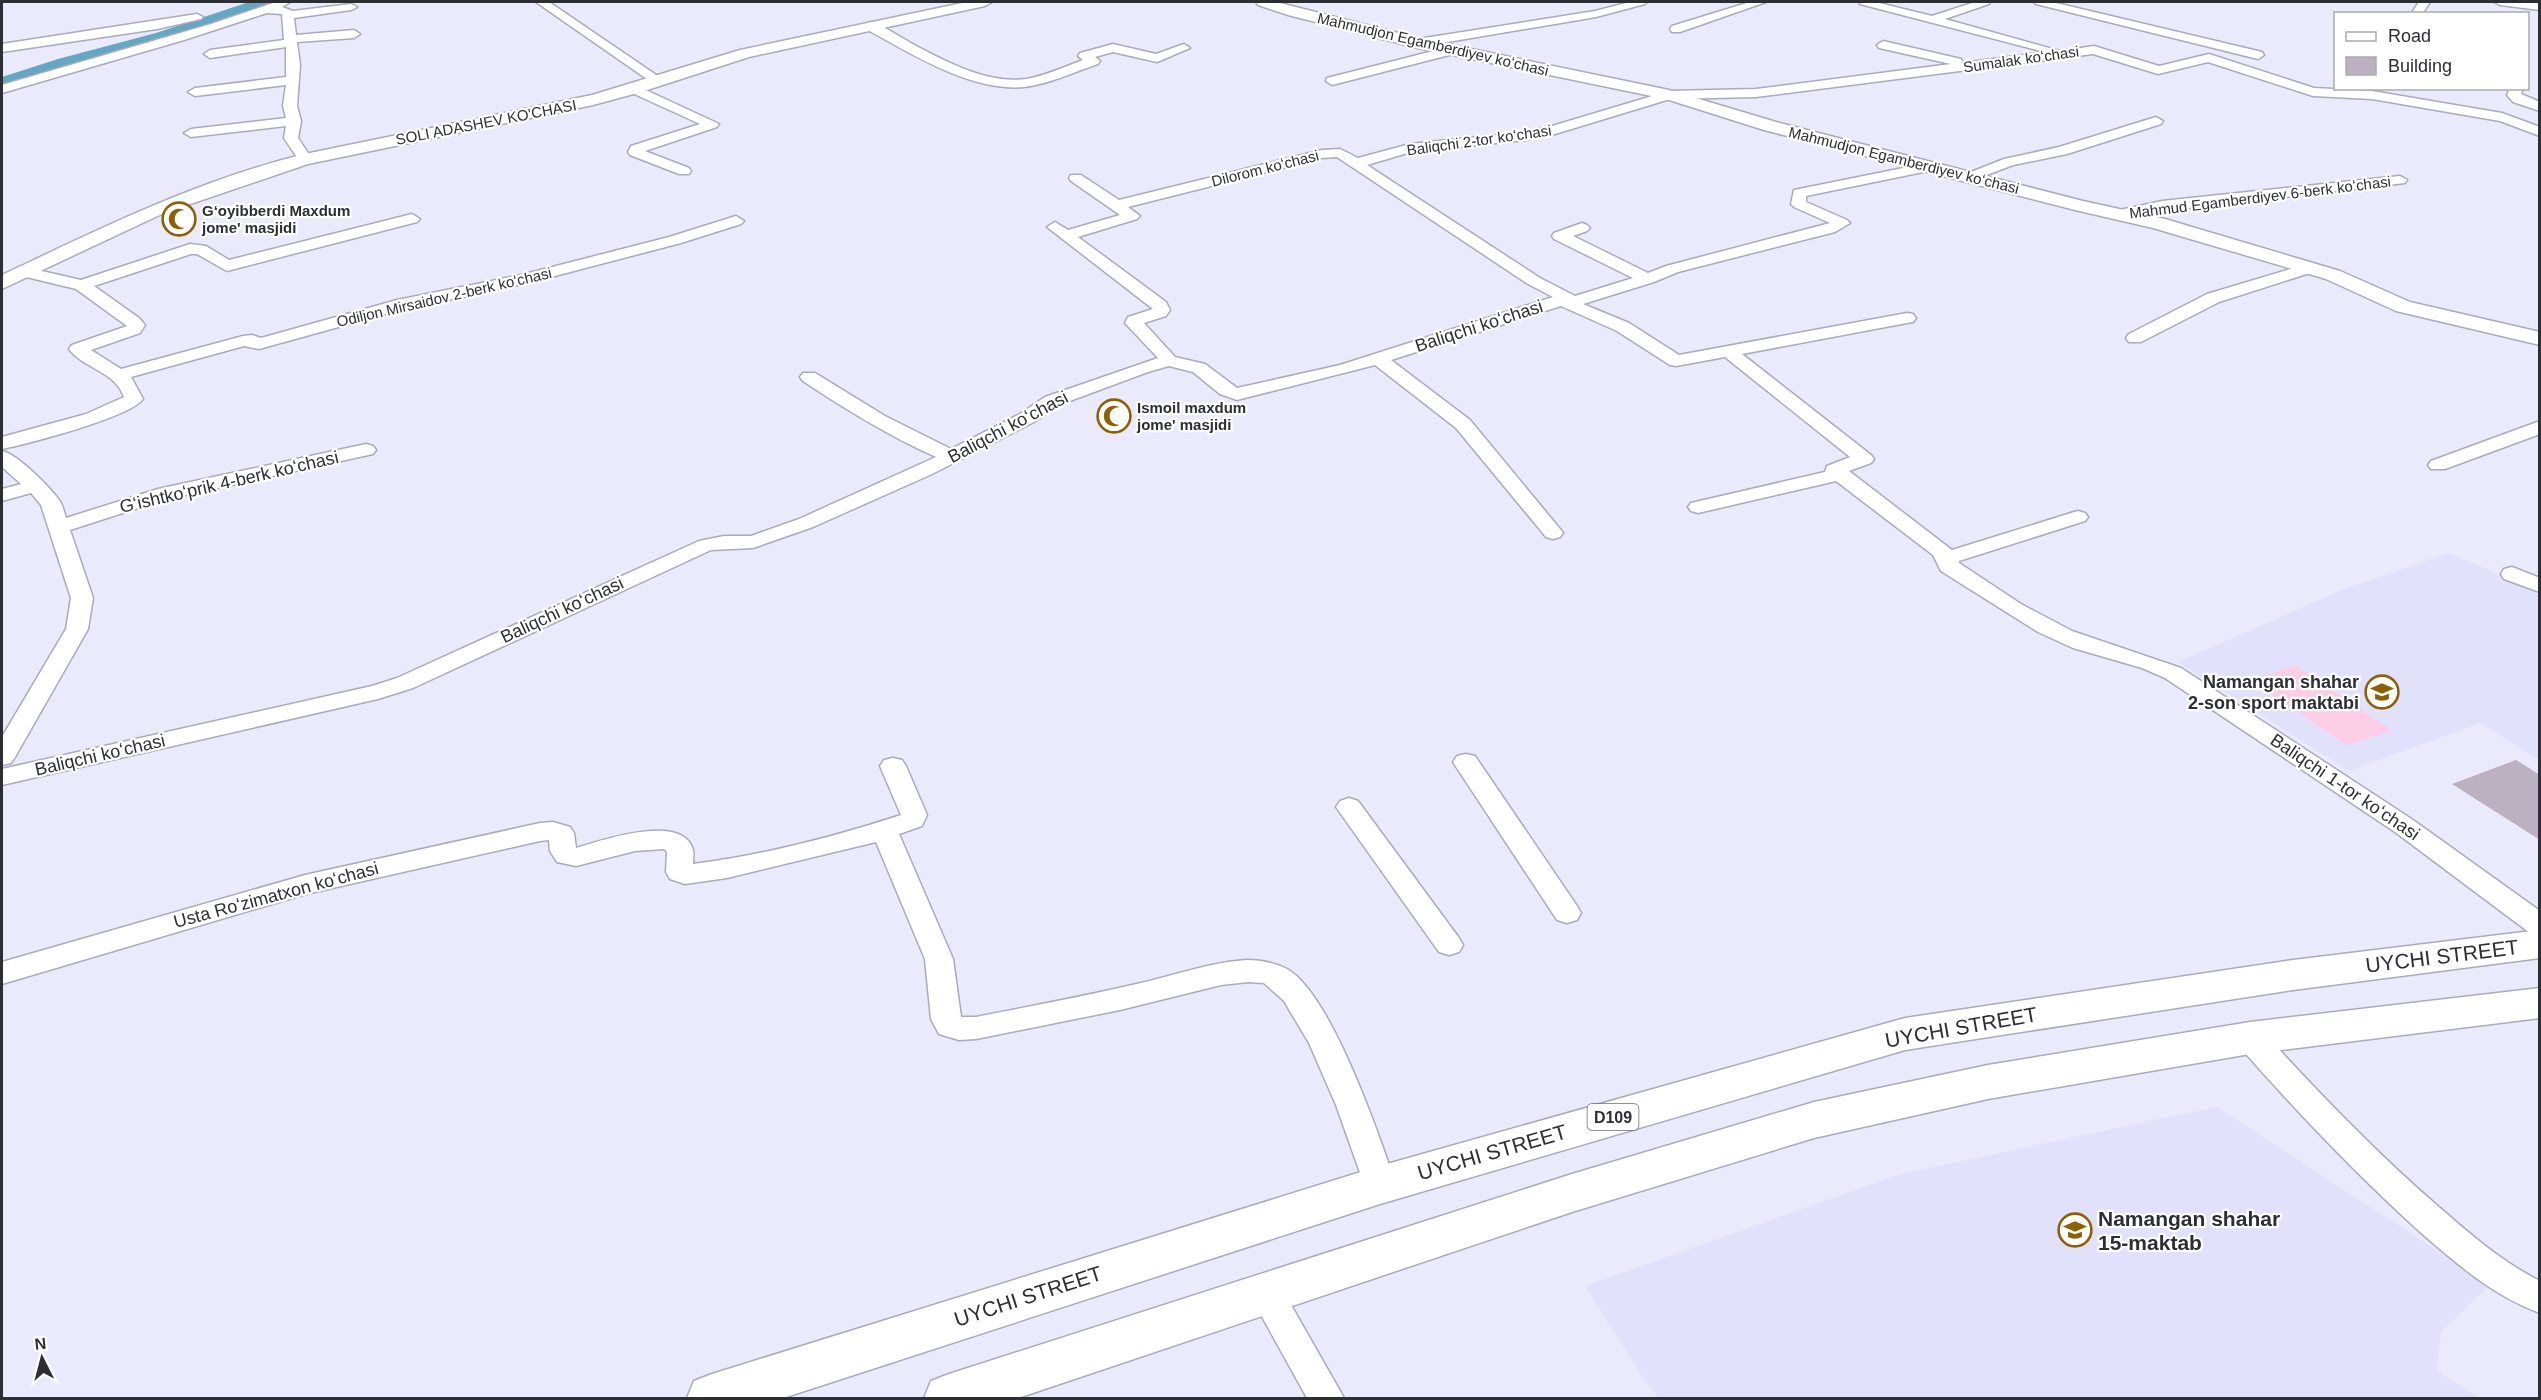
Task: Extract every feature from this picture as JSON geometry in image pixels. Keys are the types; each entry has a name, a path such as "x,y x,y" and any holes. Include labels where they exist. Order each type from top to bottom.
{"main road":[{"name":"UYCHI STREET","path":"712,1398 1380,1185 1905,1034 2293,975 2540,944"},
{"path":"949,1398 1572,1193 1814,1120 1989,1082 2250,1038 2540,1003"}],"street":[{"path":"542,2 659,81"},
{"name":"SOLI ADASHEV KO'CHASI","path":"2,283 158,209 222,185 305,159 593,100 635,90 745,53 985,2"},
{"name":"Mahmudjon Egamberdiyev koʻchasi","path":"1263,2 1293,12 1418,43 1669,95 1770,126 2202,235 2307,269 2333,275 2413,310 2540,339"},
{"path":"1418,43 1596,14 1641,2"},
{"path":"1676,29 1760,2"},
{"path":"1864,2 2062,53"},
{"path":"1935,19 1985,2"},
{"path":"2040,2 2258,55"},
{"path":"2500,2 2540,7"},
{"path":"286,8 351,6"},
{"path":"2,89 266,9 287,12 286,8"},
{"path":"286,8 294,65 290,106 294,121 291,138 298,152 305,159"},
{"path":"2,48 194,18 210,13"},
{"path":"194,18 227,21"},
{"path":"870,27 910,48 982,79 1009,83 1034,81 1094,61 1084,56 1108,48 1156,58 1184,48"},
{"path":"210,54 289,41 354,34"},
{"path":"1883,45 1972,66"},
{"path":"1332,81 1453,50"},
{"name":"Sumalak koʻchasi","path":"1669,95 1756,93 2098,50 2158,70 2209,58 2313,92 2360,94 2452,109 2514,121 2540,132"},
{"path":"195,92 293,80"},
{"path":"635,90 712,123 711,126 636,149 635,152 684,171"},
{"path":"2516,90 2514,95 2518,99 2540,107"},
{"name":"Baliqchi 2-tor koʻchasi","path":"1357,163 1410,148 1525,136 1555,130 1669,95"},
{"path":"191,133 294,121"},
{"path":"1971,177 2009,162 2062,151 2156,121"},
{"name":"Dilorom koʻchasi","path":"1117,205 1332,152 1340,153 1534,281 1566,297 1566,300"},
{"name":"Baliqchi koʻchasi","path":"2,777 339,702 387,689 697,548 724,542 753,542 771,537 951,456 1027,418 1052,401 1118,375 1169,361 1199,368 1227,390 1237,394 1344,369 1557,301 1576,301 1648,279 1672,269 1830,229 1842,224 1840,221 1799,204 1799,193 1928,167"},
{"path":"1076,178 1132,216 1061,231 1160,306 1162,310 1160,312 1134,321 1134,323 1156,344 1169,361"},
{"name":"Mahmud Egamberdiyev 6-berk koʻchasi","path":"2120,214 2162,206 2400,180"},
{"path":"82,285 190,249 200,249 227,266 309,243 412,219"},
{"name":"Odiljon Mirsaidov 2-berk koʻchasi","path":"118,375 243,341 252,340 259,344 397,306 522,280 675,240 736,221"},
{"path":"1582,228 1560,236 1648,279"},
{"path":"2135,338 2213,298 2307,269"},
{"path":"2,443 126,405 132,401 134,394 118,375 78,349 129,331 136,325 82,285 24,272"},
{"path":"1566,300 1568,304 1587,314 1623,327 1676,361 1907,318"},
{"path":"1698,507 1838,475 1834,470 1864,459 1728,351"},
{"path":"1377,358 1463,424 1553,533"},
{"path":"809,378 907,437 951,456"},
{"path":"2438,465 2540,427"},
{"name":"Gʻishtkoʻprik 4-berk koʻchasi","path":"58,527 158,495 366,450"},
{"path":"2,457 51,503 82,598 77,629 2,757"},
{"name":"Baliqchi 1-tor koʻchasi","path":"1838,475 1941,550 1948,558 1949,566 2046,628 2080,643 2158,665 2173,673 2404,826 2540,926"},
{"path":"2,495 35,486"},
{"path":"1948,558 2078,517"},
{"path":"2512,574 2540,586"},
{"path":"1466,762 1567,913"},
{"path":"893,766 914,815 913,820 908,823 884,830 939,959 946,1019 950,1026 959,1029 976,1028 1138,995 1226,974 1249,971 1271,975 1294,991 1312,1018 1355,1114 1380,1185"},
{"path":"1349,807 1449,945"},
{"name":"Usta Roʻzimatxon koʻchasi","path":"2,973 305,885 445,852 553,831 561,833 563,851 566,855 576,857 649,841 671,842 680,850 680,872 685,875 695,875 884,830"},
{"path":"2250,1038 2335,1132 2398,1194 2481,1264 2516,1287 2540,1298"},
{"path":"1266,1295 1326,1398"}],"shaded area":[{"name":"Namangan shahar 2-son sport maktabi","path":"2449,553 2539,591 2539,760 2480,723 2349,771 2178,662 2344,589"},
{"path":"2296,666 2392,730 2346,745 2251,680"},
{"name":"Namangan shahar 15-maktab","path":"2217,1107 2490,1285 2441,1332 2437,1371 2480,1398 1659,1398 1645,1381 1585,1286 1901,1174"}],"building":[{"path":"2516,760 2540,775 2540,840 2452,784"}],"waterway":[{"path":"2,82 63,62 161,36 261,2"}],"place":[{"name":"Gʻoyibberdi Maxdum jome' masjidi","path":"179,219"},
{"name":"Ismoil maxdum jome' masjidi","path":"1114,416"},
{"name":"Namangan shahar 2-son sport maktabi","path":"2382,692"},
{"name":"Namangan shahar 15-maktab","path":"2075,1230"}]}
